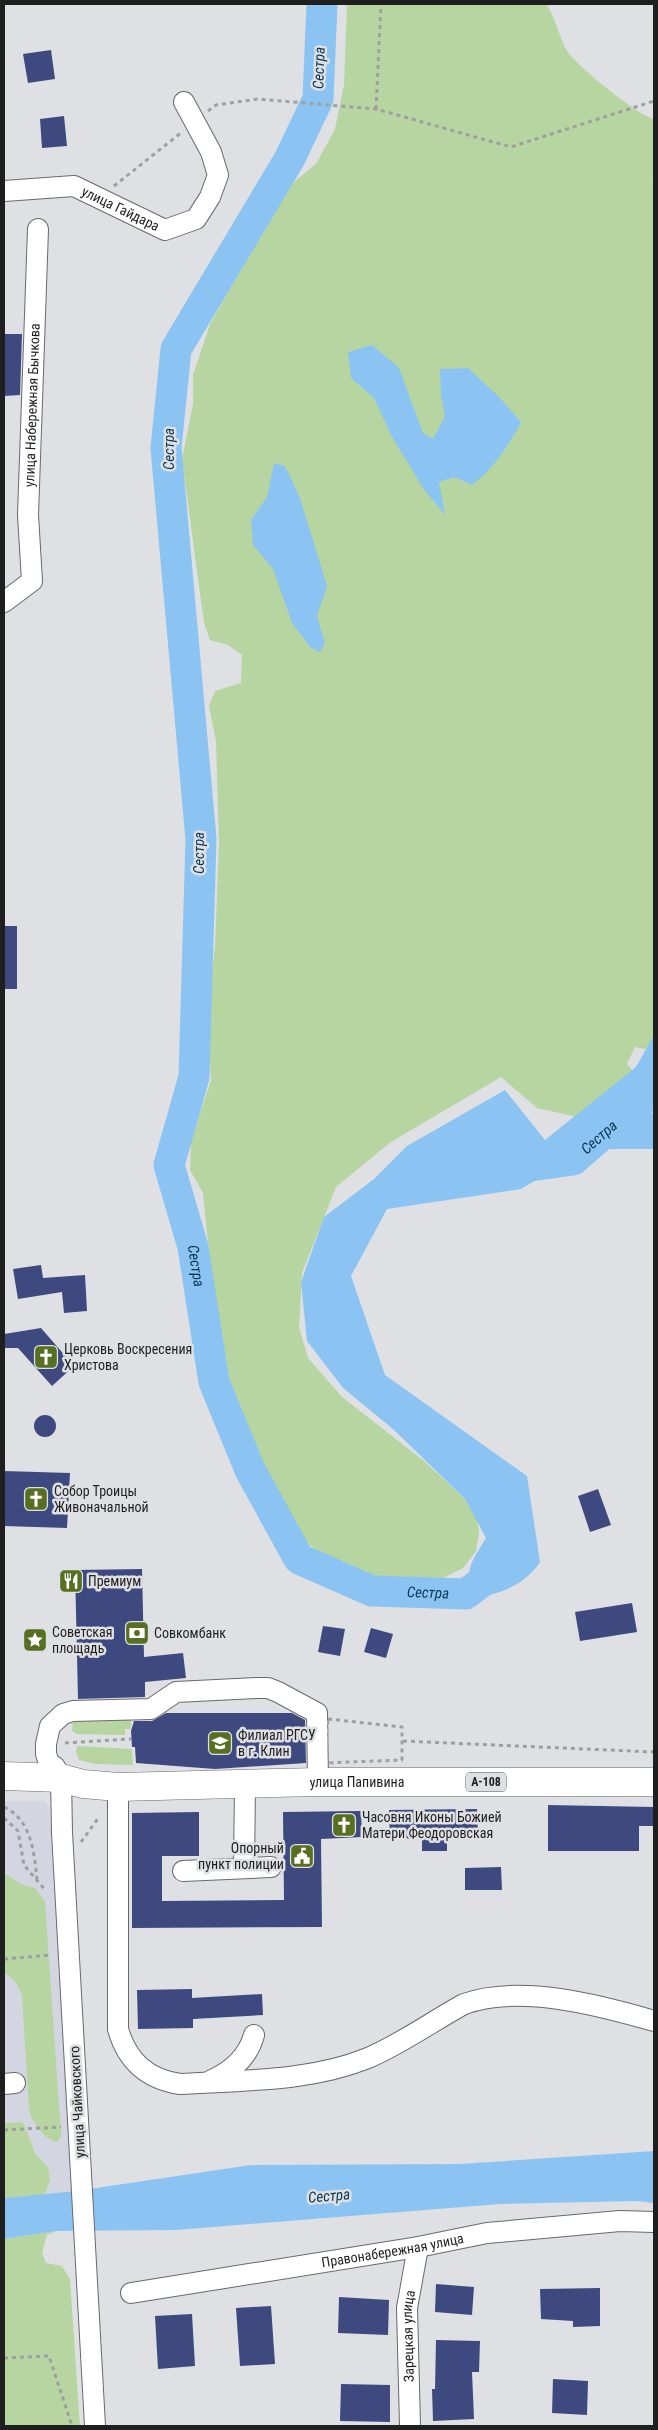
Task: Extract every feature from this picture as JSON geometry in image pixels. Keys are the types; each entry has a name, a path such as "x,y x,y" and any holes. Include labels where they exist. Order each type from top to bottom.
{"highway":[{"name":"А-108","path":"4,1776 61,1778"},
{"name":"улица Папивина","path":"61,1778 83,1784 118,1786 245,1785 318,1782 654,1782"}],"street":[{"name":"улица Гайдара","path":"4,191 74,186 165,230 196,219 210,197 218,175 211,152 184,102"},
{"name":"улица Набережная Бычкова","path":"4,602 32,581 28,515 38,229"},
{"path":"61,1778 55,1767 49,1763 46,1744 47,1734 56,1719 73,1711 151,1709 176,1692 268,1688 317,1713 318,1782"},
{"name":"улица Чайковского","path":"61,1778 95,2426"},
{"path":"244,1868 245,1785"},
{"path":"118,1786 117,2013 122,2044 136,2064 166,2082 180,2084 285,2078 350,2064 369,2058 464,2004 481,1998 499,1996 546,1998 607,2007 654,2021"},
{"path":"183,1871 271,1867"},
{"path":"208,2082 220,2077 237,2063 251,2044 254,2035"},
{"name":"Правонабережная улица","path":"131,2293 418,2247 487,2233 620,2221 654,2222"},
{"name":"Зарецкая улица","path":"410,2426 407,2308 418,2247"}],"path":[{"path":"376,110 380,4"},
{"path":"99,198 216,105 258,99 376,110 510,147 654,101"},
{"path":"328,1719 402,1727 402,1741 402,1760 324,1763 328,1719"},
{"path":"46,1744 131,1739"},
{"path":"402,1741 654,1752"},
{"path":"4,1807 16,1814 28,1830 37,1880"},
{"path":"4,1818 18,1831 24,1865 50,1895"},
{"path":"4,1959 54,1955"},
{"path":"4,2130 66,2127"},
{"path":"4,2358 49,2356 72,2426"}],"shaded area":[{"path":"4,1801 42,1801 49,1806 76,2191 45,2195 50,2180 48,2167 36,2156 23,2122 4,2123"}],"green space":[{"path":"347,4 546,4 567,51 577,63 623,101 654,119 654,179 652,182 654,185 654,1042 650,1050 635,1047 627,1064 639,1078 582,1118 537,1108 501,1077 391,1142 336,1187 302,1273 299,1327 308,1358 342,1397 424,1461 463,1497 477,1516 479,1532 476,1551 463,1568 435,1582 388,1579 351,1570 319,1553 295,1532 280,1511 244,1435 221,1371 203,1193 190,1170 191,1141 211,1080 207,1011 215,947 219,844 216,741 209,706 215,691 241,683 242,655 228,645 210,640 204,623 182,459 193,404 193,375 210,324 289,186 316,164 335,129 344,85"},
{"path":"131,1716 131,1729 125,1729 125,1735 77,1734 72,1731 73,1719"},
{"path":"77,1746 132,1749 133,1765 95,1764 79,1760 76,1752"},
{"path":"4,1873 23,1885 35,1888 45,1902 61,2134 60,2139 56,2142 39,2129 29,2110 22,1996 15,1982 4,1973"},
{"path":"23,2122 36,2155 48,2167 50,2180 45,2195 4,2198 4,2123"},
{"path":"56,2231 47,2235 42,2253 46,2263 62,2266 70,2279 80,2426 4,2426 4,2239"}],"water":[{"path":"372,345 399,368 423,433 433,439 445,416 441,394 440,369 468,368 498,396 521,422 500,456 487,472 472,485 454,477 439,482 445,515 423,488 391,435 374,398 351,378 348,352"},
{"path":"274,463 285,466 300,498 327,586 317,616 325,643 320,652 311,648 292,623 273,569 253,545 251,520 267,497"},
{"path":"654,1035 654,1084 650,1089 648,1112 654,1113 654,1149 587,1149 521,1189 387,1209 351,1276 385,1375 527,1476 540,1562 530,1574 518,1583 489,1595 472,1583 470,1576 472,1562 486,1538 465,1499 393,1429 343,1388 307,1341 301,1282 324,1217 374,1179 407,1146 505,1090 545,1140 636,1067"},
{"path":"654,2151 654,2203 638,2201 500,2204 176,2230 56,2231 4,2239 4,2198 76,2191 251,2165 460,2164"}],"building":[{"path":"51,50 55,79 28,83 23,54"},
{"path":"64,116 67,146 42,148 40,119"},
{"path":"4,334 22,334 20,395 4,396"},
{"path":"4,926 17,926 17,989 4,989"},
{"path":"41,1265 43,1278 85,1275 87,1311 64,1313 62,1292 18,1299 13,1269"},
{"name":"Церковь Воскресения Христова","path":"41,1328 74,1366 52,1386 18,1348 4,1348 4,1334"},
{"path":"45,1415 55,1422 56,1426 49,1436 45,1437 35,1430 34,1426 41,1416"},
{"name":"Собор Троицы Живоначальной","path":"4,1471 70,1473 67,1528 4,1526"},
{"path":"598,1489 611,1525 590,1532 578,1496"},
{"path":"142,1569 144,1657 183,1653 186,1678 145,1682 145,1697 78,1699 75,1570"},
{"path":"632,1603 637,1632 580,1641 575,1612"},
{"path":"323,1626 345,1629 340,1656 318,1652"},
{"path":"371,1628 393,1634 386,1658 364,1652"},
{"name":"Филиал РГСУ в г. Клин","path":"166,1713 292,1713 305,1720 306,1763 215,1769 136,1763 131,1731 134,1721 152,1721"},
{"path":"548,1805 654,1807 654,1826 639,1826 639,1851 548,1851"},
{"path":"477,1809 478,1838 447,1838 447,1851 422,1851 422,1838 390,1839 389,1810"},
{"path":"361,1811 362,1837 321,1839 322,1927 132,1928 132,1813 199,1812 199,1856 162,1856 162,1901 284,1900 283,1812"},
{"path":"501,1867 502,1890 465,1890 465,1868"},
{"path":"192,1989 192,1998 262,1994 263,2015 193,2019 193,2028 138,2029 137,1990"},
{"path":"436,2284 474,2287 472,2315 435,2312"},
{"path":"600,2288 600,2326 573,2327 573,2321 541,2319 540,2289"},
{"path":"339,2297 389,2300 388,2335 338,2333"},
{"path":"271,2306 275,2364 240,2366 236,2308"},
{"path":"192,2314 195,2366 158,2369 155,2316"},
{"path":"436,2340 480,2341 479,2372 472,2372 474,2419 433,2421 432,2389 435,2389"},
{"path":"553,2379 588,2381 587,2415 552,2413"},
{"path":"341,2384 390,2385 390,2422 340,2421"}],"waterway":[{"name":"Сестра","path":"322,4 318,99 290,158 176,349 166,448 201,839 194,1077 169,1165 193,1247 214,1382 250,1470 299,1559 372,1591 466,1594 509,1561"},
{"name":"Сестра","path":"524,1167 573,1160 642,1100 654,1082"}],"place":[{"name":"Церковь Воскресения Христова","path":"46,1357"},
{"name":"Собор Троицы Живоначальной","path":"36,1499"},
{"name":"Премиум","path":"71,1581"},
{"name":"Совкомбанк","path":"137,1633"},
{"name":"Советская площадь","path":"35,1640"},
{"name":"Филиал РГСУ в г. Клин","path":"220,1743"},
{"name":"Часовня Иконы Божией Матери Феодоровская","path":"344,1825"},
{"name":"Опорный пункт полиции","path":"302,1856"}]}
